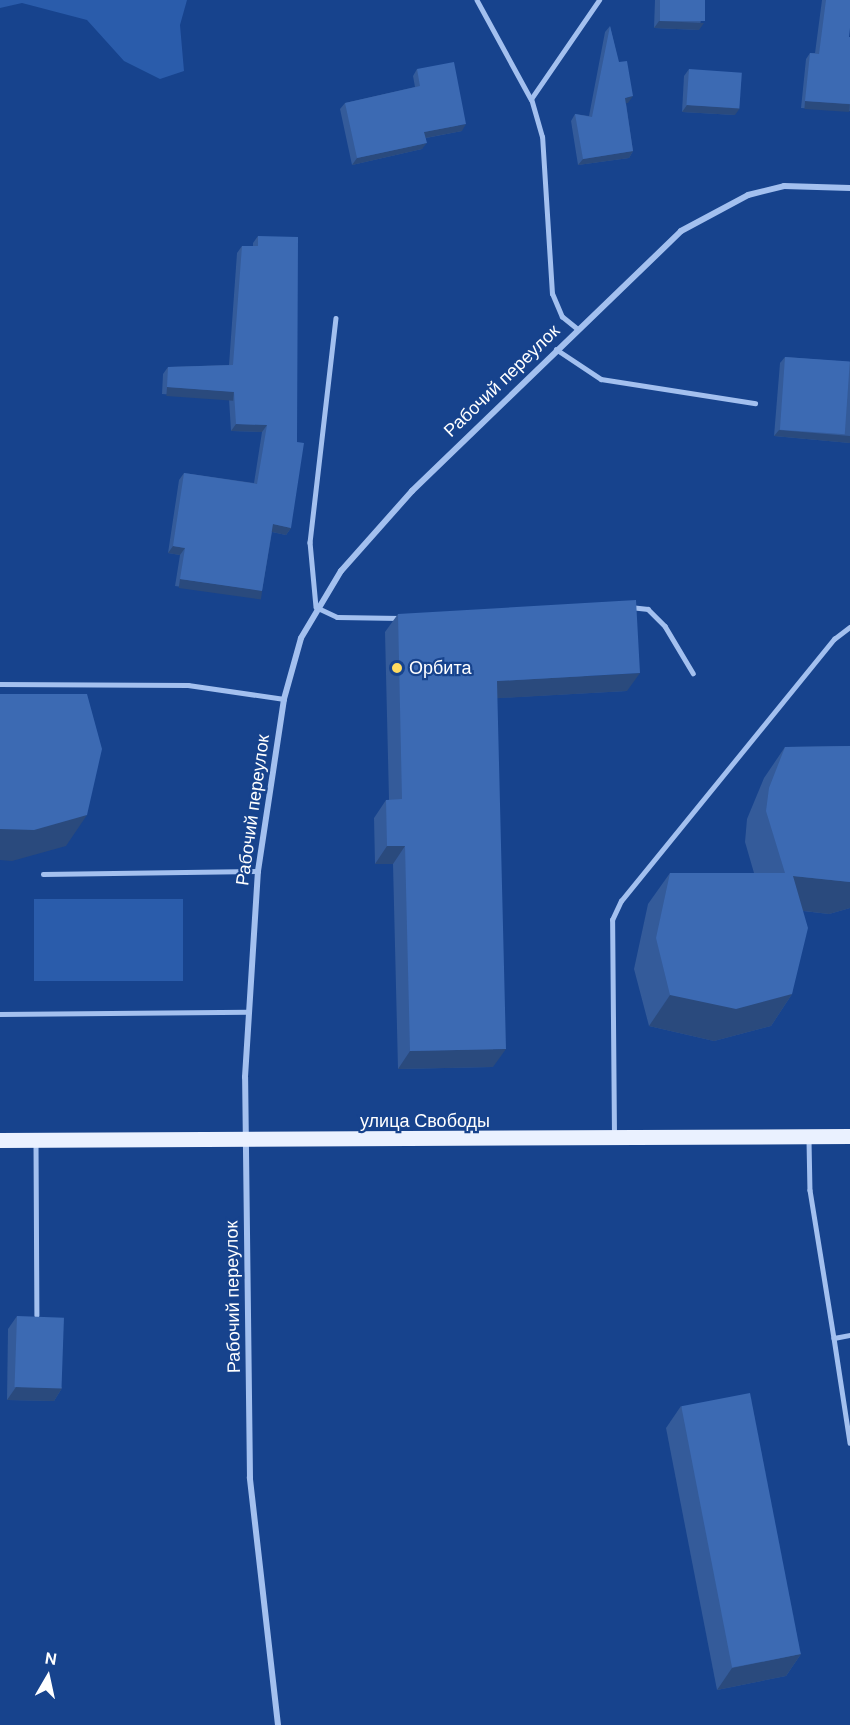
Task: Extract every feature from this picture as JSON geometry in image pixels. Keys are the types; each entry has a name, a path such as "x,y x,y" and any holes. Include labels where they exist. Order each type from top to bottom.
{"main road":[{"name":"улица Свободы","path":"0,1140 614,1140 850,1136"}],"street":[{"name":"Рабочий переулок","path":"278,1725 250,1478 246,1140 248,1012 258,871 284,699 316,607 412,491 652,256 712,211 784,186 850,188"}],"lane":[{"path":"477,0 531,99 542,136 552,294 562,317 577,329"},
{"path":"531,99 599,0"},
{"path":"336,318 310,542 316,607 337,617 411,617"},
{"path":"556,349 601,379 755,404"},
{"path":"618,608 648,609 665,626 693,673"},
{"path":"614,1140 612,920 621,901 834,639 850,627"},
{"path":"0,684 188,685 284,699"},
{"path":"43,874 258,871"},
{"path":"0,1014 248,1012"},
{"path":"809,1137 810,1190 850,1443"},
{"path":"36,1140 37,1315"},
{"path":"834,1338 850,1335"}],"shaded area":[{"path":"0,0 187,0 180,25 184,71 160,79 124,61 87,20 22,3 0,8"},
{"path":"34,899 183,899 183,981 34,981"}],"building":[{"path":"660,0 705,0 705,21 660,21"},
{"path":"826,0 850,0 850,104 805,101 810,53 819,54"},
{"path":"610,26 619,62 627,61 633,96 625,98 633,151 583,159 575,114 592,117"},
{"path":"454,62 466,124 424,132 427,143 357,158 345,103 420,86 417,69"},
{"path":"689,69 742,73 739,109 686,105"},
{"path":"258,236 298,237 297,442 304,443 291,528 273,524 262,591 180,579 185,548 173,546 184,473 257,484 267,425 236,424 234,392 167,387 168,367 233,365 242,246 258,246"},
{"path":"785,357 850,362 845,434 780,430"},
{"path":"636,600 640,673 497,681 506,1049 410,1051 405,846 387,846 386,800 402,799 398,614"},
{"path":"0,694 87,694 102,749 87,815 34,830 0,829"},
{"path":"850,746 850,882 793,876 808,928 792,994 736,1009 670,995 656,938 670,873 785,873 766,811 769,788 785,747"},
{"path":"17,1316 64,1318 61,1389 15,1387"},
{"path":"750,1393 801,1654 732,1667 681,1406"}],"place":[{"name":"Орбита","path":"397,668"}]}
